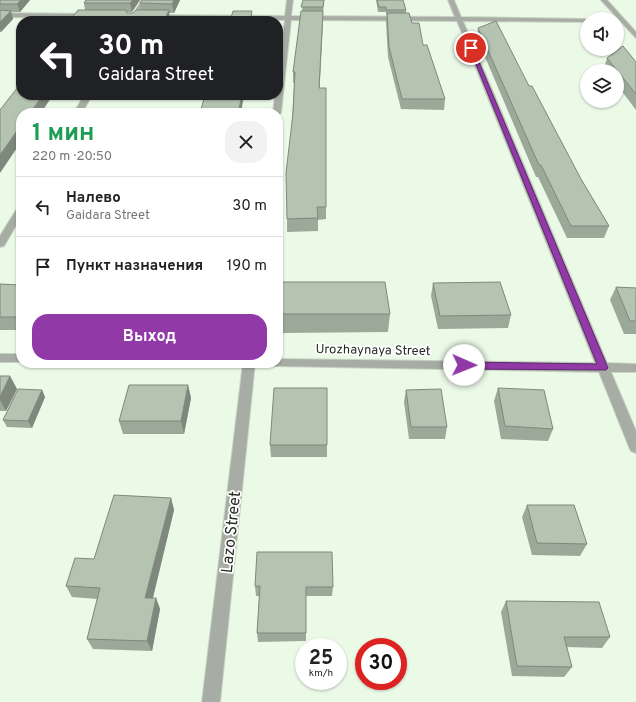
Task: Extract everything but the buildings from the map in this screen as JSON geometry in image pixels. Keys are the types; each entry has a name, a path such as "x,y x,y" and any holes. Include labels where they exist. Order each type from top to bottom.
{"street":[{"path":"136,16 145,0"},
{"path":"283,61 290,0"},
{"path":"451,0 636,447"},
{"path":"604,0 614,12"},
{"path":"0,15 95,16"},
{"path":"283,18 580,20"},
{"path":"624,24 636,36"},
{"path":"0,244 16,217"},
{"path":"0,358 16,358"},
{"name":"Urozhaynaya Street","path":"283,362 636,368"},
{"name":"Lazo Street","path":"211,702 248,368"}],"route":[{"path":"464,365 603,368 471,48"}]}
